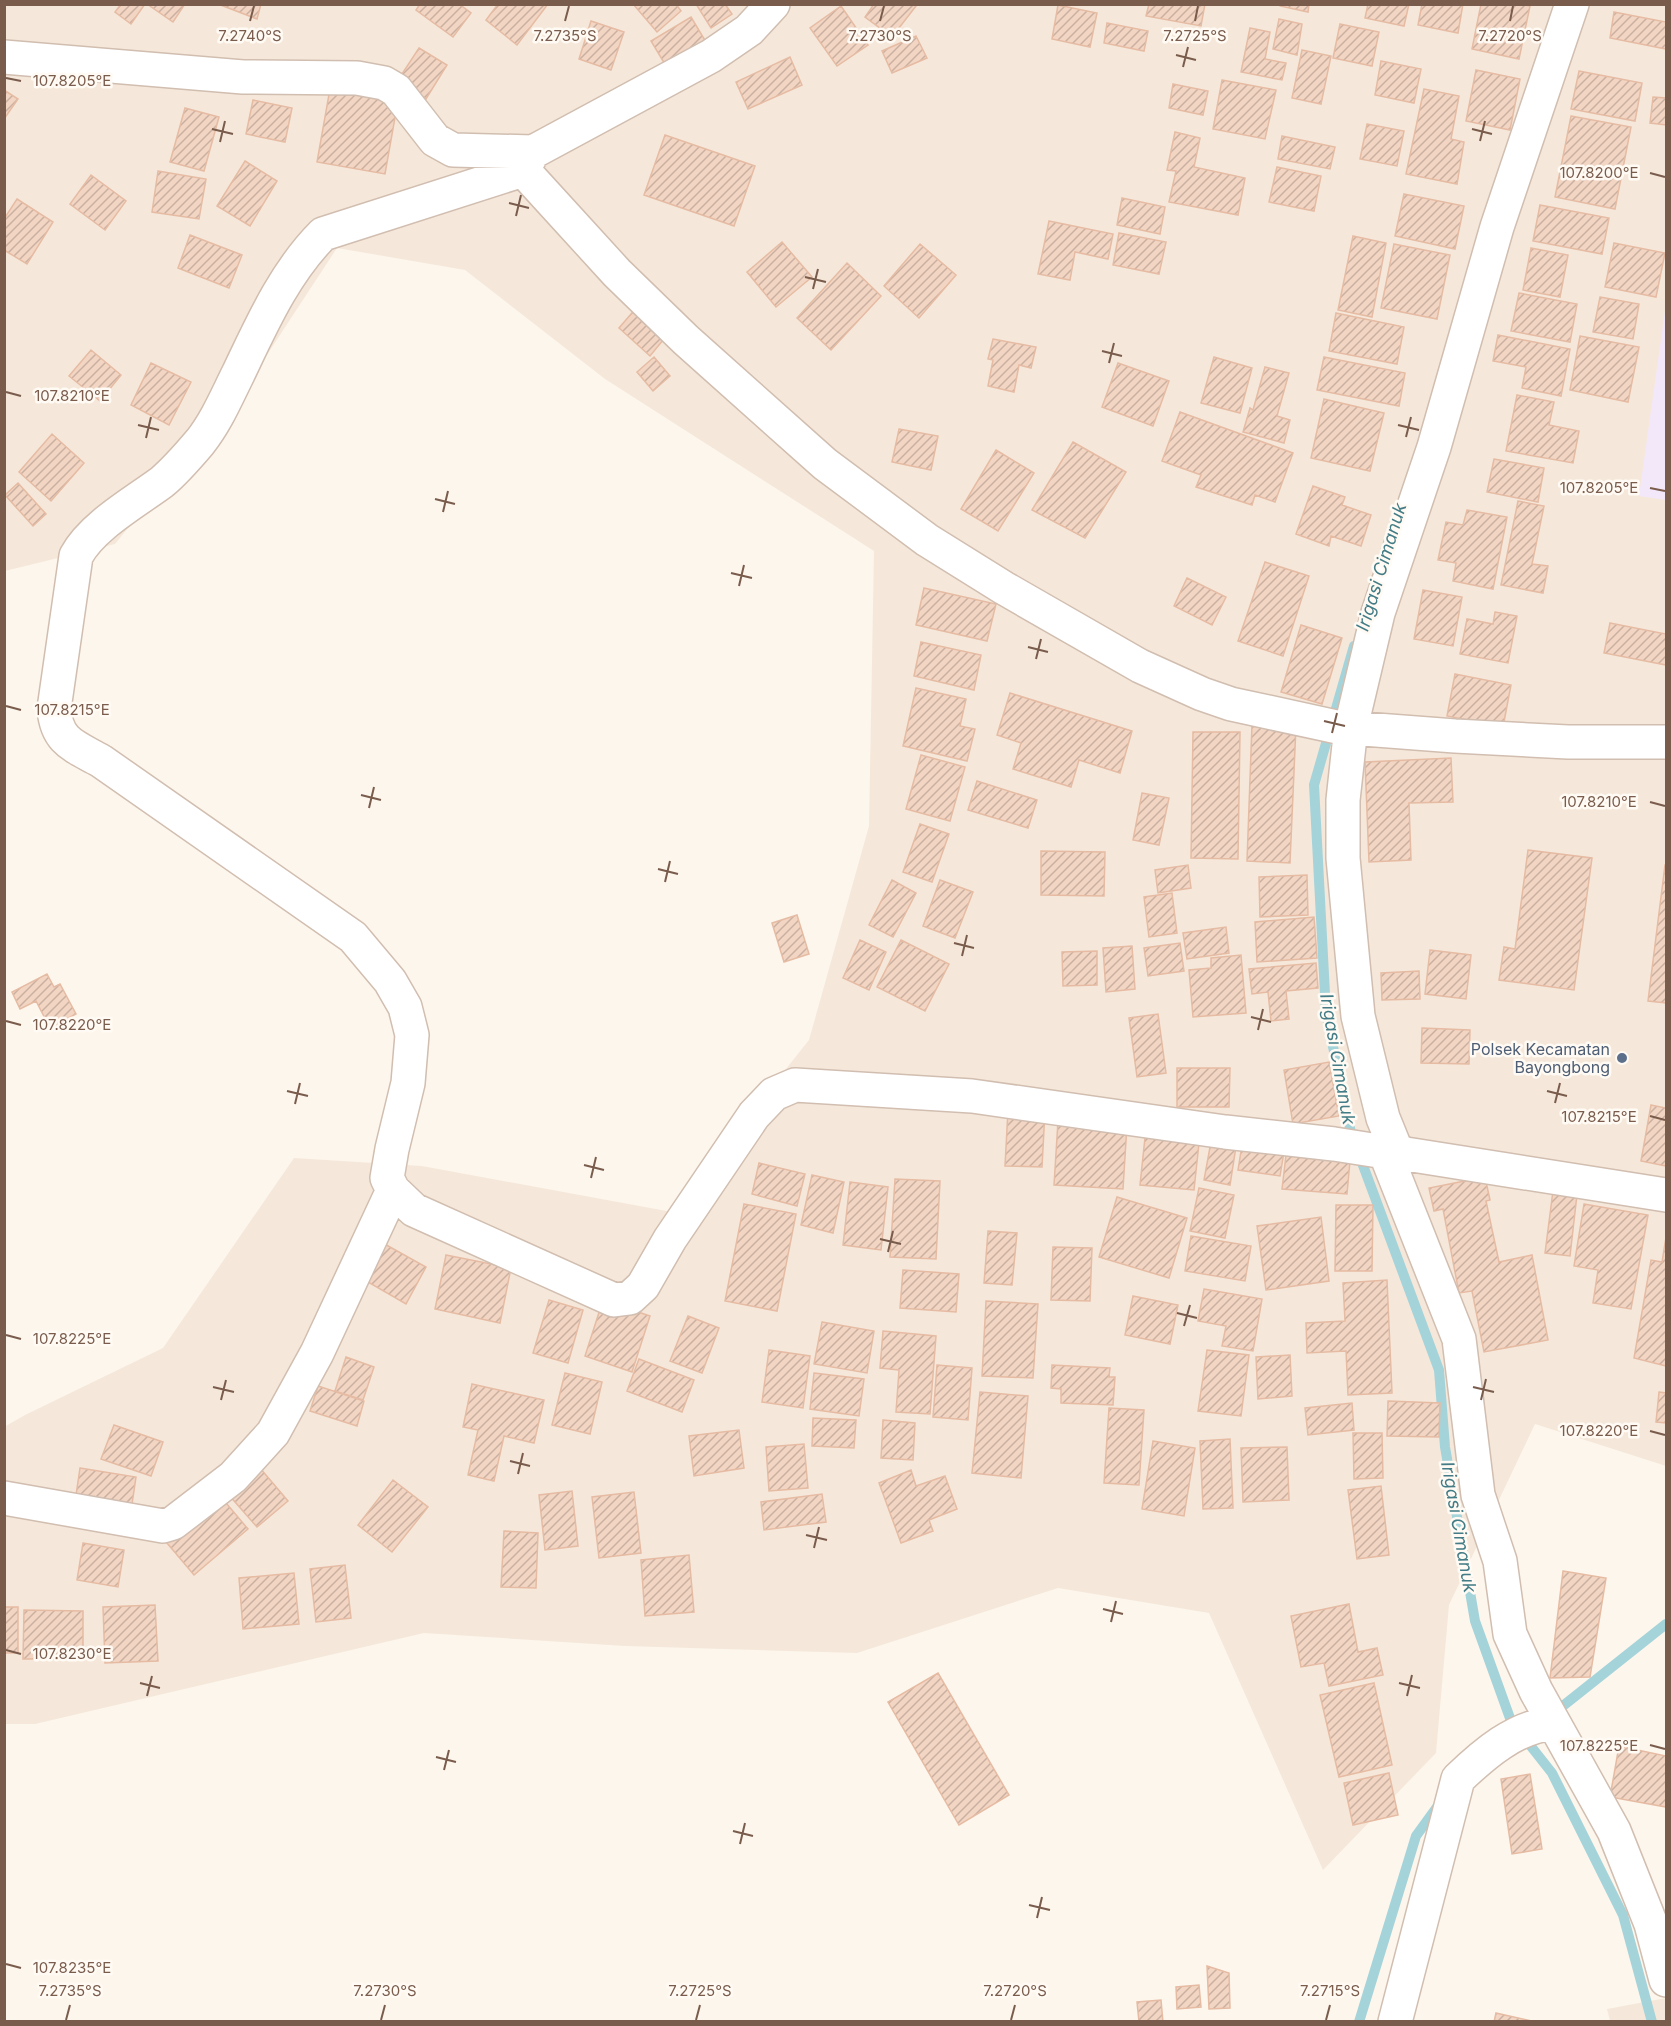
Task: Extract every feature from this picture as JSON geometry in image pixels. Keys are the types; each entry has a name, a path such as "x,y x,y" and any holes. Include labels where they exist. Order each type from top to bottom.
{"street":[{"path":"773,4 749,30 711,56 528,161 323,234 308,250 281,289 219,413 200,442 165,479 109,521 81,547 76,556 54,709 56,723 64,739 101,761 353,937 390,981 405,1007 412,1035 408,1083 387,1178 393,1190 414,1210 614,1300 630,1298 643,1286 670,1239 754,1115 774,1094 795,1085 972,1096 1225,1132 1406,1154 1666,1195"},
{"path":"1572,4 1497,227 1434,447 1378,613 1344,727 1343,858 1358,1017 1383,1118 1383,1151 1459,1339 1478,1495 1500,1562 1510,1634 1549,1722 1614,1831 1651,1924 1666,1980"},
{"path":"4,57 243,77 357,78 384,82 396,90 435,140 453,150 528,161 609,265 686,340 825,464 927,540 1004,588 1140,666 1202,694 1231,704 1295,719 1344,727 1568,742 1666,741"},
{"path":"4,1498 163,1526 173,1523 233,1477 273,1433 317,1353 393,1190"},
{"path":"1395,2022 1458,1779 1481,1757 1511,1737 1549,1722"}],"shaded area":[{"path":"5,5 1666,5 1666,1466 1535,1424 1449,1605 1436,1753 1323,1870 1209,1613 1058,1588 857,1653 625,1646 424,1633 35,1724 5,1724 4,1427 163,1348 294,1158 422,1166 672,1212 809,1040 869,826 874,551 605,379 465,270 337,248 259,367 115,544 5,571"},
{"path":"1666,304 1666,500 1639,496"},
{"path":"1666,1998 1666,2021 1610,2021 1607,2009"}],"building":[{"path":"121,4 145,4 131,24 115,12"},
{"path":"147,4 185,4 173,22"},
{"path":"218,4 261,4 257,19"},
{"path":"420,4 459,4 471,13 453,37 416,10"},
{"path":"498,4 548,4 517,45 486,20"},
{"path":"633,4 676,4 681,11 657,32"},
{"path":"696,4 725,4 732,14 711,28"},
{"path":"874,4 914,4 916,6 892,37 865,17"},
{"path":"1149,4 1205,4 1201,26 1146,16"},
{"path":"1280,4 1309,4 1308,12 1280,6"},
{"path":"1368,4 1409,4 1404,26 1365,18"},
{"path":"1422,4 1463,4 1458,33 1418,25"},
{"path":"1481,4 1530,6 1519,59 1472,49"},
{"path":"1058,5 1097,13 1090,47 1052,39"},
{"path":"841,6 868,45 837,66 810,28"},
{"path":"1614,12 1666,22 1666,49 1610,38"},
{"path":"691,17 712,52 672,76 651,41"},
{"path":"1279,19 1302,24 1297,55 1273,49"},
{"path":"591,21 624,32 611,70 579,59"},
{"path":"1107,23 1148,31 1144,51 1104,43"},
{"path":"1340,24 1379,32 1372,66 1333,58"},
{"path":"1250,28 1270,32 1265,59 1286,63 1282,80 1241,72"},
{"path":"916,36 927,58 892,73 882,51"},
{"path":"419,48 447,65 426,99 398,80"},
{"path":"1302,50 1331,56 1321,104 1292,98"},
{"path":"790,57 802,85 748,109 736,82"},
{"path":"1381,61 1421,69 1414,103 1375,95"},
{"path":"1476,70 1520,79 1510,130 1466,121"},
{"path":"1579,71 1642,83 1635,121 1571,109"},
{"path":"1222,80 1276,90 1265,139 1213,129"},
{"path":"331,83 399,95 385,174 317,162"},
{"path":"1173,84 1208,91 1203,115 1169,108"},
{"path":"1424,89 1459,96 1451,139 1464,142 1457,184 1406,174"},
{"path":"4,90 18,99 4,119"},
{"path":"1653,97 1666,98 1666,125 1650,123"},
{"path":"253,100 292,108 285,142 246,134"},
{"path":"185,108 219,117 204,171 170,162"},
{"path":"1571,116 1631,127 1615,209 1555,197"},
{"path":"1367,124 1404,131 1397,166 1360,159"},
{"path":"1175,132 1200,138 1194,167 1245,178 1238,215 1169,202 1176,171 1167,170"},
{"path":"665,135 755,166 734,226 644,195"},
{"path":"1282,136 1335,147 1330,169 1278,159"},
{"path":"245,161 277,181 250,226 217,206"},
{"path":"1277,167 1321,176 1314,211 1269,202"},
{"path":"158,171 206,179 199,219 152,212"},
{"path":"91,175 126,201 105,230 70,204"},
{"path":"1404,194 1464,206 1455,249 1395,236"},
{"path":"1122,198 1165,207 1160,234 1117,225"},
{"path":"17,199 53,222 27,264 4,250 4,219"},
{"path":"1540,205 1609,218 1602,254 1533,241"},
{"path":"1049,221 1113,234 1108,259 1075,252 1070,280 1038,274"},
{"path":"1119,233 1166,242 1159,274 1113,265"},
{"path":"190,235 242,255 229,288 178,268"},
{"path":"1353,236 1386,243 1372,317 1338,310"},
{"path":"782,242 812,277 776,307 747,272"},
{"path":"1614,243 1665,253 1656,297 1605,287"},
{"path":"920,244 956,275 919,318 884,286"},
{"path":"1394,244 1450,255 1437,319 1381,308"},
{"path":"1531,248 1568,255 1560,297 1523,290"},
{"path":"847,263 881,296 831,350 797,318"},
{"path":"1519,293 1577,304 1570,342 1511,331"},
{"path":"1600,297 1639,304 1633,339 1593,332"},
{"path":"637,307 668,334 650,356 619,328"},
{"path":"1336,313 1404,327 1397,364 1329,351"},
{"path":"1498,335 1570,349 1561,396 1522,388 1526,367 1493,361"},
{"path":"1580,336 1639,347 1628,402 1570,390"},
{"path":"993,339 1036,347 1031,368 1019,365 1014,392 988,386 993,360 988,359"},
{"path":"91,350 121,375 100,401 69,376"},
{"path":"654,357 670,376 653,391 637,372"},
{"path":"1214,357 1252,368 1240,413 1201,403"},
{"path":"1324,357 1405,373 1399,406 1317,390"},
{"path":"151,363 191,382 169,425 131,405"},
{"path":"1118,363 1169,381 1153,426 1102,407"},
{"path":"1265,367 1289,373 1277,416 1290,420 1284,443 1243,432 1250,408 1253,410"},
{"path":"1517,395 1554,402 1549,425 1579,431 1573,463 1506,451"},
{"path":"1324,399 1384,413 1370,471 1311,458"},
{"path":"1180,412 1293,453 1275,502 1255,495 1252,505 1196,487 1201,475 1162,461"},
{"path":"899,429 938,436 931,470 892,462"},
{"path":"52,434 84,463 51,501 19,472"},
{"path":"1073,442 1126,472 1085,538 1032,510"},
{"path":"996,450 1034,473 998,531 961,509"},
{"path":"1494,459 1544,468 1538,502 1487,492"},
{"path":"18,483 46,514 33,526 5,495"},
{"path":"1313,486 1345,497 1342,505 1371,515 1361,546 1331,536 1329,546 1296,534"},
{"path":"1518,501 1544,506 1532,564 1548,566 1543,593 1501,585"},
{"path":"1467,510 1507,517 1493,589 1453,581 1456,563 1438,560 1446,522 1463,525"},
{"path":"1265,562 1309,576 1283,656 1238,641"},
{"path":"1187,578 1226,597 1212,625 1174,606"},
{"path":"924,588 996,604 987,641 916,625"},
{"path":"1423,590 1462,597 1453,646 1414,639"},
{"path":"1495,612 1517,616 1508,663 1460,654 1467,619 1493,624"},
{"path":"1610,623 1666,634 1666,665 1604,653"},
{"path":"1301,625 1342,638 1322,704 1281,692"},
{"path":"921,642 981,655 974,690 914,676"},
{"path":"1455,674 1511,685 1503,727 1447,716"},
{"path":"916,688 966,699 960,726 975,729 967,761 903,746"},
{"path":"1010,693 1132,731 1120,773 1079,760 1071,787 1013,769 1021,743 997,735"},
{"path":"1252,724 1296,726 1290,863 1247,861"},
{"path":"1193,732 1240,732 1238,859 1191,858"},
{"path":"921,755 965,767 950,821 906,809"},
{"path":"1451,758 1453,802 1409,803 1411,860 1369,862 1365,762"},
{"path":"977,781 1037,800 1028,828 968,810"},
{"path":"1142,793 1169,798 1159,845 1133,840"},
{"path":"920,824 949,834 932,882 903,872"},
{"path":"1528,850 1592,858 1574,990 1499,980 1504,947 1515,949"},
{"path":"1041,851 1105,852 1104,896 1041,895"},
{"path":"1188,865 1191,888 1158,893 1155,870"},
{"path":"1666,865 1666,1003 1648,1001"},
{"path":"1307,875 1308,915 1260,917 1259,877"},
{"path":"892,880 916,893 893,937 869,925"},
{"path":"940,880 973,892 955,938 923,926"},
{"path":"1172,893 1177,933 1149,937 1144,897"},
{"path":"797,915 809,954 784,962 772,923"},
{"path":"1314,917 1317,958 1257,962 1255,922"},
{"path":"1226,927 1229,953 1187,959 1183,933"},
{"path":"860,940 886,952 869,990 843,978"},
{"path":"901,940 949,964 925,1011 877,987"},
{"path":"1180,943 1184,971 1148,976 1144,948"},
{"path":"1132,946 1135,989 1106,992 1103,948"},
{"path":"1430,950 1471,955 1466,999 1425,994"},
{"path":"1097,951 1097,985 1063,986 1062,952"},
{"path":"1241,955 1246,1013 1193,1017 1189,970 1211,968 1211,958"},
{"path":"1316,963 1318,988 1286,991 1289,1019 1271,1021 1268,992 1252,994 1249,969"},
{"path":"1419,971 1420,999 1382,1000 1381,973"},
{"path":"47,974 54,987 60,984 76,1014 50,1028 36,1001 20,1009 12,992"},
{"path":"1158,1014 1166,1073 1137,1077 1129,1018"},
{"path":"1422,1028 1470,1030 1469,1064 1421,1063"},
{"path":"1329,1062 1339,1116 1293,1124 1284,1070"},
{"path":"1177,1068 1230,1068 1229,1107 1177,1107"},
{"path":"1651,1105 1666,1108 1666,1166 1641,1161"},
{"path":"1008,1110 1045,1111 1042,1167 1005,1166"},
{"path":"1058,1121 1127,1125 1123,1189 1054,1185"},
{"path":"1146,1128 1200,1134 1194,1190 1140,1185"},
{"path":"1212,1136 1237,1140 1230,1185 1204,1180"},
{"path":"1242,1145 1284,1152 1280,1176 1238,1170"},
{"path":"1286,1155 1350,1161 1347,1194 1282,1189"},
{"path":"759,1163 805,1174 797,1206 752,1194"},
{"path":"812,1175 844,1182 833,1233 801,1225"},
{"path":"1485,1177 1490,1200 1486,1201 1499,1262 1532,1255 1548,1340 1484,1352 1472,1291 1459,1293 1443,1209 1434,1211 1429,1188"},
{"path":"895,1179 940,1181 936,1259 890,1257"},
{"path":"850,1182 888,1187 881,1250 843,1245"},
{"path":"1554,1183 1578,1186 1570,1256 1545,1253"},
{"path":"1199,1188 1234,1195 1225,1238 1190,1231"},
{"path":"1117,1197 1187,1218 1169,1278 1099,1257"},
{"path":"744,1204 796,1214 777,1311 725,1301"},
{"path":"1584,1204 1648,1215 1631,1309 1593,1303 1598,1270 1574,1266"},
{"path":"1336,1205 1373,1205 1372,1271 1335,1271"},
{"path":"1321,1217 1329,1281 1266,1290 1257,1226"},
{"path":"988,1231 1017,1233 1012,1285 984,1283"},
{"path":"1191,1236 1251,1246 1245,1281 1185,1271"},
{"path":"1666,1237 1666,1366 1634,1358 1651,1260 1662,1262"},
{"path":"381,1242 426,1267 406,1304 361,1278"},
{"path":"1053,1247 1092,1248 1090,1301 1051,1300"},
{"path":"446,1255 511,1268 500,1323 435,1309"},
{"path":"903,1270 959,1274 956,1312 900,1308"},
{"path":"1387,1280 1392,1393 1348,1395 1346,1351 1307,1353 1306,1323 1345,1321 1343,1283"},
{"path":"1204,1289 1262,1299 1253,1351 1222,1346 1226,1326 1198,1321"},
{"path":"1133,1296 1178,1305 1170,1344 1125,1335"},
{"path":"549,1300 583,1310 568,1363 533,1353"},
{"path":"603,1300 650,1316 632,1372 585,1356"},
{"path":"986,1301 1038,1304 1033,1378 982,1376"},
{"path":"688,1316 719,1328 702,1373 670,1361"},
{"path":"822,1322 874,1331 867,1373 814,1364"},
{"path":"883,1331 936,1336 930,1414 896,1412 899,1370 880,1368"},
{"path":"769,1350 810,1356 803,1408 762,1402"},
{"path":"1207,1350 1249,1355 1241,1416 1198,1411"},
{"path":"1290,1355 1292,1396 1258,1399 1256,1357"},
{"path":"346,1357 374,1367 363,1400 335,1391"},
{"path":"639,1359 694,1380 682,1412 627,1391"},
{"path":"937,1365 972,1368 968,1420 933,1417"},
{"path":"1052,1365 1110,1368 1109,1377 1115,1377 1113,1405 1061,1403 1061,1389 1051,1388"},
{"path":"565,1373 602,1382 590,1434 552,1425"},
{"path":"814,1373 864,1379 859,1416 810,1409"},
{"path":"472,1384 544,1400 534,1443 504,1436 494,1481 468,1475 478,1430 463,1427"},
{"path":"318,1386 364,1401 357,1426 310,1411"},
{"path":"980,1392 1028,1396 1021,1478 972,1473"},
{"path":"1659,1392 1666,1393 1666,1423 1656,1422"},
{"path":"1388,1401 1440,1403 1439,1437 1387,1436"},
{"path":"1352,1403 1354,1430 1308,1435 1305,1408"},
{"path":"1109,1408 1144,1410 1139,1485 1104,1483"},
{"path":"813,1418 856,1420 854,1448 812,1446"},
{"path":"883,1420 915,1423 913,1460 881,1458"},
{"path":"114,1425 163,1442 151,1476 101,1459"},
{"path":"739,1430 744,1468 694,1476 689,1436"},
{"path":"1353,1433 1382,1433 1383,1478 1354,1479"},
{"path":"1230,1439 1233,1508 1203,1509 1200,1441"},
{"path":"1153,1441 1195,1448 1184,1516 1142,1509"},
{"path":"804,1444 808,1488 769,1491 766,1447"},
{"path":"1287,1447 1289,1500 1243,1502 1241,1448"},
{"path":"80,1468 136,1477 131,1511 75,1502"},
{"path":"260,1468 288,1501 257,1527 228,1494"},
{"path":"911,1470 916,1486 945,1476 957,1509 929,1520 933,1531 901,1543 879,1483"},
{"path":"393,1480 428,1507 392,1552 358,1525"},
{"path":"1381,1486 1389,1555 1357,1559 1348,1490"},
{"path":"572,1491 578,1546 545,1550 539,1495"},
{"path":"634,1492 641,1553 599,1558 592,1497"},
{"path":"822,1494 826,1522 764,1530 761,1502"},
{"path":"221,1497 248,1529 194,1575 167,1543"},
{"path":"504,1531 538,1533 536,1588 501,1587"},
{"path":"83,1543 124,1550 118,1587 77,1580"},
{"path":"689,1555 694,1612 645,1616 641,1560"},
{"path":"345,1565 351,1618 316,1622 310,1569"},
{"path":"1563,1571 1606,1578 1590,1677 1550,1678"},
{"path":"294,1573 299,1624 243,1629 239,1578"},
{"path":"1349,1604 1358,1652 1377,1648 1383,1675 1329,1686 1324,1663 1301,1667 1291,1616"},
{"path":"155,1605 158,1661 105,1663 103,1607"},
{"path":"4,1607 18,1607 18,1653 4,1653"},
{"path":"24,1610 83,1611 83,1659 23,1659"},
{"path":"938,1673 1009,1795 959,1825 888,1702"},
{"path":"1374,1683 1392,1765 1339,1777 1320,1695"},
{"path":"1619,1746 1666,1756 1666,1807 1610,1797"},
{"path":"1389,1773 1398,1815 1353,1825 1344,1783"},
{"path":"1530,1774 1542,1849 1512,1854 1501,1779"},
{"path":"1207,1966 1229,1973 1230,2008 1209,2009"},
{"path":"1199,1985 1201,2007 1177,2009 1176,1987"},
{"path":"1161,2000 1163,2022 1139,2022 1137,2002"},
{"path":"1496,2013 1536,2022 1494,2022"}],"waterway":[{"name":"Irigasi Cimanuk","path":"1354,646 1314,785 1326,1013 1351,1133 1439,1370 1445,1447 1475,1621 1511,1721 1552,1773 1623,1915 1652,2022"},
{"path":"1554,1713 1666,1624"},
{"path":"1359,2022 1416,1836 1440,1803"}],"place":[{"name":"Polsek Kecamatan Bayongbong","path":"1622,1058"}]}
